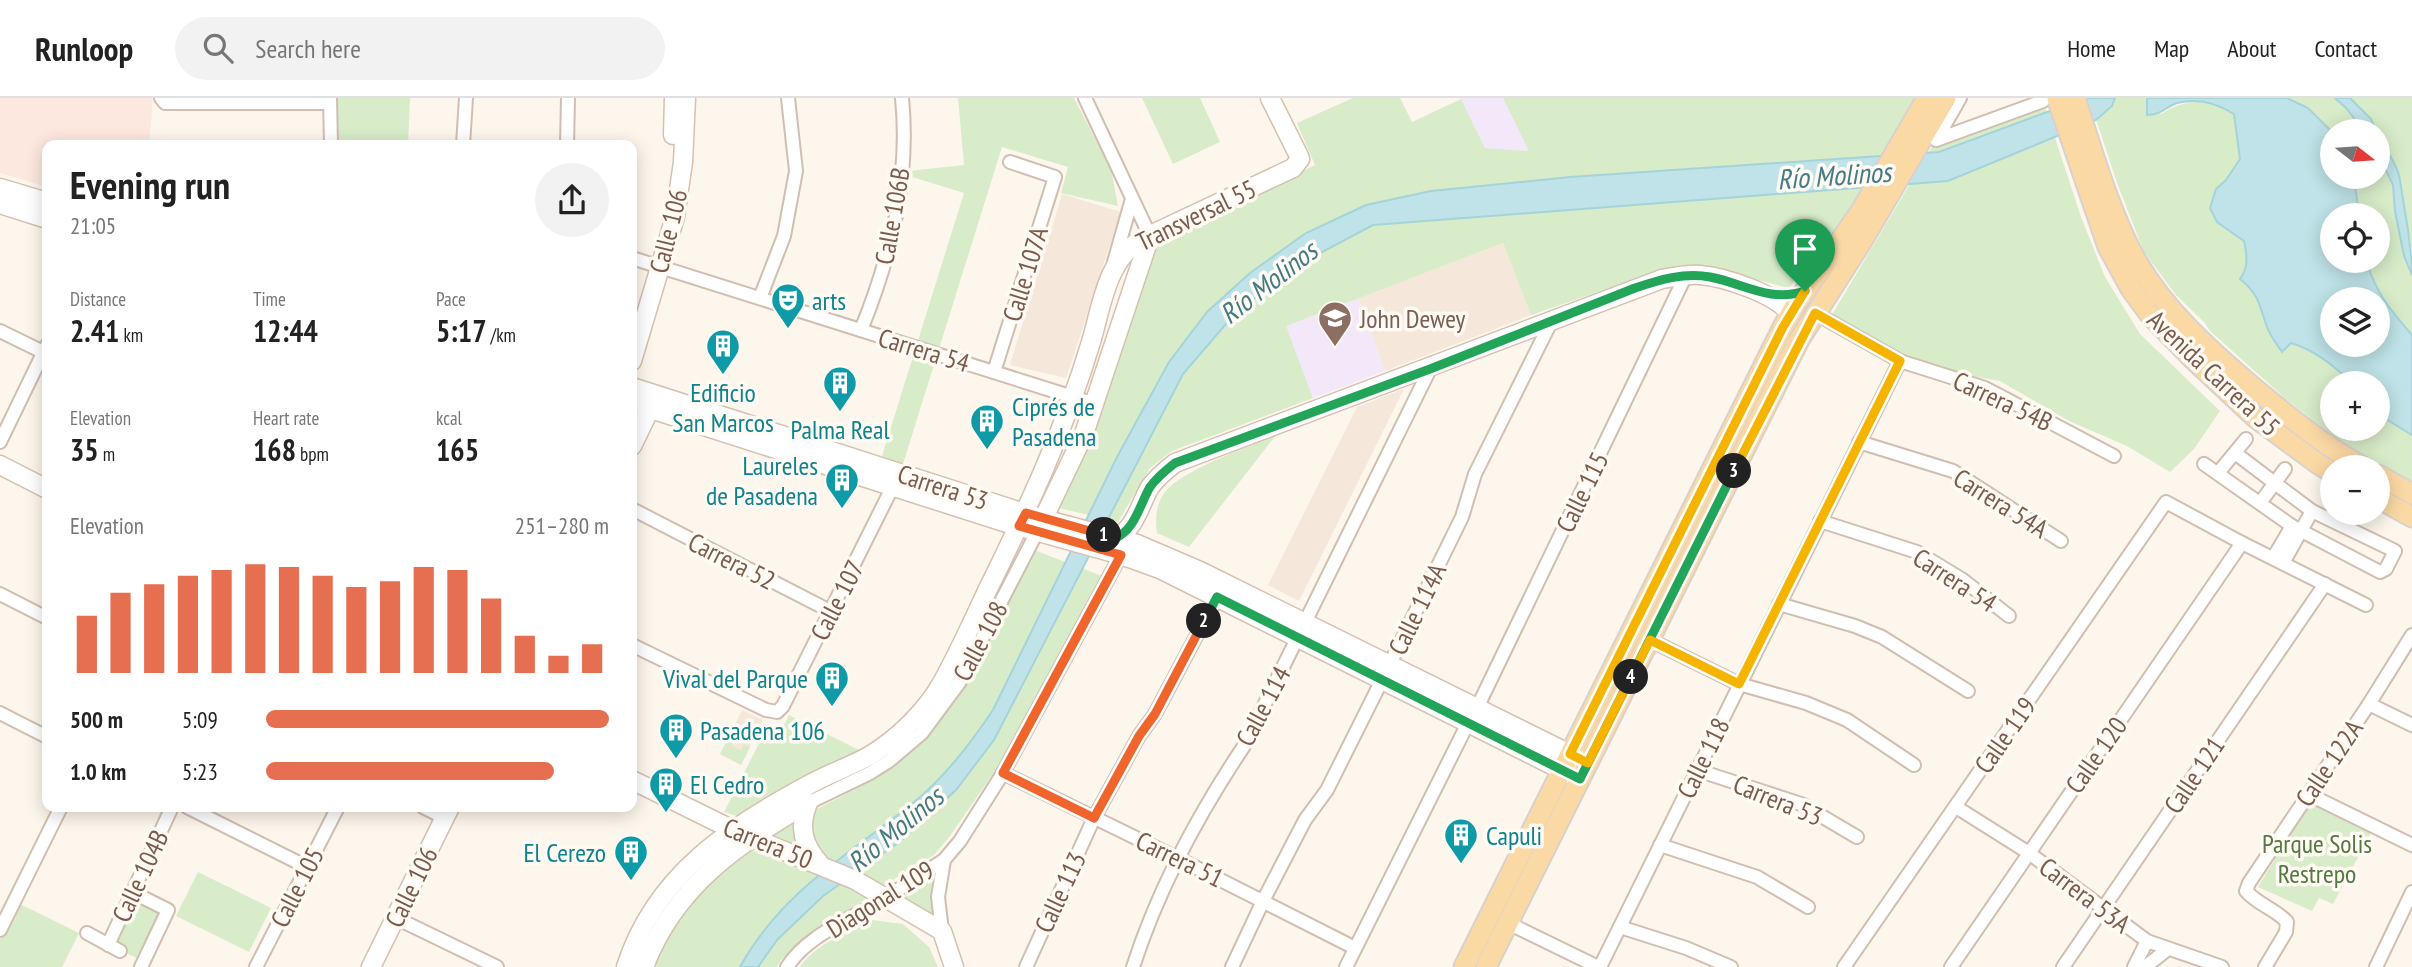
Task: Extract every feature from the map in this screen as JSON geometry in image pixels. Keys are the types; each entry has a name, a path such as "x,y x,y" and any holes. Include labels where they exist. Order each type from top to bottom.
{"main road":[{"path":"1486,967 1793,352 1855,253 1883,190 1905,151 1927,98"},
{"path":"1905,151 1946,98"},
{"name":"Avenida Carrera 55","path":"2058,99 2079,136 2127,243 2147,279 2188,328 2273,404 2342,455"},
{"name":"Avenida Carrera 55","path":"2079,136 2108,247 2131,289 2151,316 2256,418 2320,465"},
{"path":"1464,967 1790,314 1845,237 1883,190"},
{"path":"2390,482 2412,494"},
{"path":"2390,505 2412,517"}],"street":[{"path":"463,140 466,98"},
{"path":"567,140 568,98"},
{"name":"Calle 106","path":"637,340 655,265 668,192 674,98"},
{"name":"Calle 106","path":"637,310 680,190 686,98"},
{"path":"760,298 784,236 796,171 788,98"},
{"name":"Calle 106B","path":"861,330 881,281 894,231 902,179 902,98"},
{"path":"1086,98 1150,236"},
{"path":"1258,98 1296,161"},
{"path":"1270,98 1296,161"},
{"path":"1960,98 1936,140 2043,101 2058,99"},
{"path":"163,101 330,101 331,140"},
{"name":"Transversal 55","path":"1111,274 1131,244 1296,161"},
{"name":"Calle 107A","path":"995,372 1055,177 1010,162"},
{"path":"0,188 42,201"},
{"name":"Calle 108","path":"644,967 655,939 682,899 719,862 750,837 889,761 922,733 959,683 1031,523 1073,397 1132,199"},
{"path":"0,204 42,217"},
{"name":"Calle 108","path":"626,967 635,941 658,902 699,857 731,829 814,782 872,754 920,714 942,683 1084,434 1150,236"},
{"name":"Carrera 54","path":"637,260 1095,404"},
{"path":"954,967 942,931 938,897 944,860 960,841 1003,773 1112,545 1128,529 1150,487 1161,473 1175,463 1430,369 1662,279 1686,275 1712,277 1765,294 1780,302 1790,314"},
{"name":"Calle 115","path":"1346,967 1686,275"},
{"path":"1765,294 1805,291"},
{"name":"Carrera 54B","path":"1815,313 1900,361 1979,385 2114,456"},
{"name":"Calle 114A","path":"1232,967 1305,820 1328,790 1462,517 1475,474 1552,320"},
{"path":"0,331 42,349"},
{"path":"0,442 42,359"},
{"name":"Calle 118","path":"1599,967 1900,361"},
{"name":"Calle 114","path":"1133,967 1143,937 1179,859 1225,774 1244,746 1430,369"},
{"name":"Carrera 53","path":"637,389 1031,523"},
{"name":"Carrera 53","path":"637,405 894,486 1112,545 1165,555 1302,630 1584,771"},
{"path":"637,436 650,409"},
{"path":"2218,473 2246,439"},
{"name":"Carrera 54A","path":"1859,442 1953,471 2061,541"},
{"path":"2204,464 2297,528 2380,572 2386,569 2395,551 2312,511 2235,453"},
{"path":"0,465 42,486"},
{"path":"2260,503 2285,469"},
{"name":"Calle 107","path":"637,647 766,710 777,712 783,706 832,612 894,486"},
{"path":"1143,502 1140,522 1142,534 1165,555"},
{"name":"Calle 119","path":"1844,967 2166,502 2242,543"},
{"path":"2278,561 2297,528 2312,511"},
{"name":"Carrera 52","path":"637,512 832,612"},
{"name":"Carrera 54","path":"1820,521 1917,552 1964,580 2010,616"},
{"path":"2345,555 2357,533"},
{"path":"2242,543 2366,605"},
{"name":"Calle 120","path":"1951,967 2242,543"},
{"name":"Carrera 53","path":"1112,545 1217,597 1302,630"},
{"name":"Calle 121","path":"2063,967 2325,584"},
{"path":"0,594 42,615"},
{"name":"Calle 113","path":"1026,967 1094,818 1139,736 1155,714 1217,597"},
{"path":"1779,604 1855,626 1882,637 1968,691"},
{"name":"Calle 122A","path":"2265,967 2286,932 2287,922 2281,915 2253,900 2246,891 2249,883 2412,635"},
{"path":"1650,640 1739,684 1806,703 1847,720 1914,765"},
{"path":"2369,704 2412,725"},
{"path":"0,713 42,734"},
{"name":"Carrera 53","path":"1697,770 1801,804 1857,837"},
{"name":"Carrera 51","path":"1003,773 1355,948"},
{"name":"Carrera 50","path":"637,782 731,829 855,880 942,931"},
{"path":"2308,794 2412,845"},
{"path":"808,803 802,827 803,837 812,855 823,865"},
{"name":"Carrera 53A","path":"1956,807 2029,853 2147,941 2222,967"},
{"path":"0,930 59,812"},
{"name":"Calle 104B","path":"87,933 114,948 132,892 170,812"},
{"path":"197,812 307,867"},
{"name":"Calle 105","path":"257,967 335,812"},
{"name":"Calle 106","path":"371,967 448,812"},
{"path":"1660,845 1757,877 1808,907"},
{"name":"Diagonal 109","path":"787,967 800,952 824,933 944,860"},
{"path":"132,892 168,911 141,967"},
{"path":"2376,967 2412,892"},
{"path":"396,918 496,967"},
{"path":"1508,923 1599,967"},
{"path":"1620,927 1686,948 1731,967"},
{"path":"2134,967 2147,941"},
{"path":"2145,967 2168,949"}],"shaded area":[{"path":"0,98 153,98 149,140 42,140 42,186 0,173"},
{"path":"1460,98 1607,98 1530,151 1485,148"},
{"path":"1062,194 1121,212 1066,378 1010,365"},
{"path":"1503,243 1531,315 1385,371 1358,298"},
{"name":"John Dewey","path":"1358,298 1385,371 1313,398 1285,326"},
{"path":"1404,389 1299,601 1268,585 1357,407"},
{"path":"742,710 763,720 741,765 720,754"}],"green space":[{"path":"337,98 410,98 408,140 338,140"},
{"path":"958,98 1074,98 1111,169 1118,206 1061,193 1068,167 1002,147 903,464 882,456 964,193 912,177 909,171 964,165"},
{"path":"1142,98 1200,98 1220,142 1173,164"},
{"path":"1353,98 1400,98 1412,122 1461,99 1485,148 1529,151 1503,98 1914,98 1864,191 1789,288 1704,266 1650,274 1531,315 1503,243 1286,326 1313,398 1172,451 1150,468 1118,522 1059,508 1079,462 1155,246 1315,165 1297,123"},
{"path":"2089,98 2147,98 2146,107 2161,114 2179,105 2197,102 2214,105 2234,114 2240,159 2226,180 2216,189 2217,222 2244,241 2246,260 2240,279 2255,295 2268,330 2281,351 2291,343 2300,346 2338,371 2320,371 2320,426 2210,331 2176,295 2144,252 2117,183"},
{"path":"2287,98 2335,98 2355,119 2320,120 2308,108"},
{"path":"2350,98 2412,98 2412,249 2397,170 2390,156 2390,119 2371,119"},
{"path":"2043,101 2081,217 2105,277 2140,334 2220,411 2194,449 2170,472 2127,446 2069,421 2000,381 1935,370 1897,355 1830,318 1936,140"},
{"path":"2390,179 2404,256 2412,275 2412,335 2390,307 2390,287 2378,287 2371,273 2390,273 2390,203 2357,203 2356,189 2390,189"},
{"path":"2390,422 2412,435 2412,481 2390,469 2390,455 2364,455 2339,441 2390,441"},
{"path":"1276,435 1189,547 1157,533 1158,506 1165,492 1174,484 1200,467"},
{"path":"1034,550 1102,576 999,765 934,855 854,907 826,921 781,960 777,967 654,967 660,950 694,895 749,844 877,778 916,747 951,706 976,665"},
{"path":"789,715 859,750 740,817 724,812 769,724 782,729"},
{"path":"733,729 739,732 732,746 741,750 744,744 750,747 741,765 720,754"},
{"name":"Parque Solis Restrepo","path":"2319,804 2371,833 2333,904 2319,898 2312,911 2258,887 2308,805"},
{"path":"198,872 271,908 249,952 176,916"},
{"path":"932,878 932,916 902,897"},
{"path":"131,896 162,911 139,959 109,945"},
{"path":"18,903 79,933 62,967 0,967 0,939"},
{"path":"872,920 903,924 929,947 938,967 800,967 823,945"}],"water":[{"name":"Río Molinos","path":"2085,98 2115,98 2112,106 2096,120 1948,181 1373,225 1292,268 1232,317 1183,374 994,740 956,790 902,840 823,896 777,940 758,967 740,967 775,917 796,896 840,858 925,793 966,748 993,710 1117,457 1169,362 1207,312 1250,273 1306,233 1366,205 1431,191 1570,177 1939,152"},
{"path":"2147,98 2287,98 2308,108 2320,120 2320,189 2356,189 2357,203 2320,203 2320,273 2371,273 2377,287 2320,287 2320,357 2390,357 2390,308 2412,335 2412,435 2390,422 2390,371 2338,371 2300,346 2291,343 2282,352 2270,334 2255,295 2240,279 2246,265 2244,241 2217,222 2210,208 2216,189 2226,180 2240,159 2234,114 2214,104 2192,101 2177,103 2147,115"},
{"path":"2335,98 2350,98 2371,119 2355,119"},
{"path":"2390,155 2399,175 2412,275 2404,256 2390,179"}],"place":[{"name":"arts","path":"788,330"},
{"name":"John Dewey","path":"1335,348"},
{"name":"Edificio San Marcos","path":"723,376"},
{"name":"Palma Real","path":"840,413"},
{"name":"Ciprés de Pasadena","path":"987,451"},
{"name":"Laureles de Pasadena","path":"842,510"},
{"name":"Vival del Parque","path":"832,708"},
{"name":"Pasadena 106","path":"676,760"},
{"name":"El Cedro","path":"666,814"},
{"name":"Capuli","path":"1461,865"},
{"name":"El Cerezo","path":"631,882"}],"route":[{"path":"1805,291 1780,295 1765,294 1700,275 1662,279 1430,369 1175,463 1161,473 1150,487 1128,529 1115,538 1026,513 1019,526 1121,555 1003,773 1094,818 1139,736 1155,714 1217,597 1580,779 1606,728 1703,533 1799,340 1815,313 1900,361 1739,684 1650,640 1643,653 1588,763 1570,754 1783,327 1805,291"}]}
